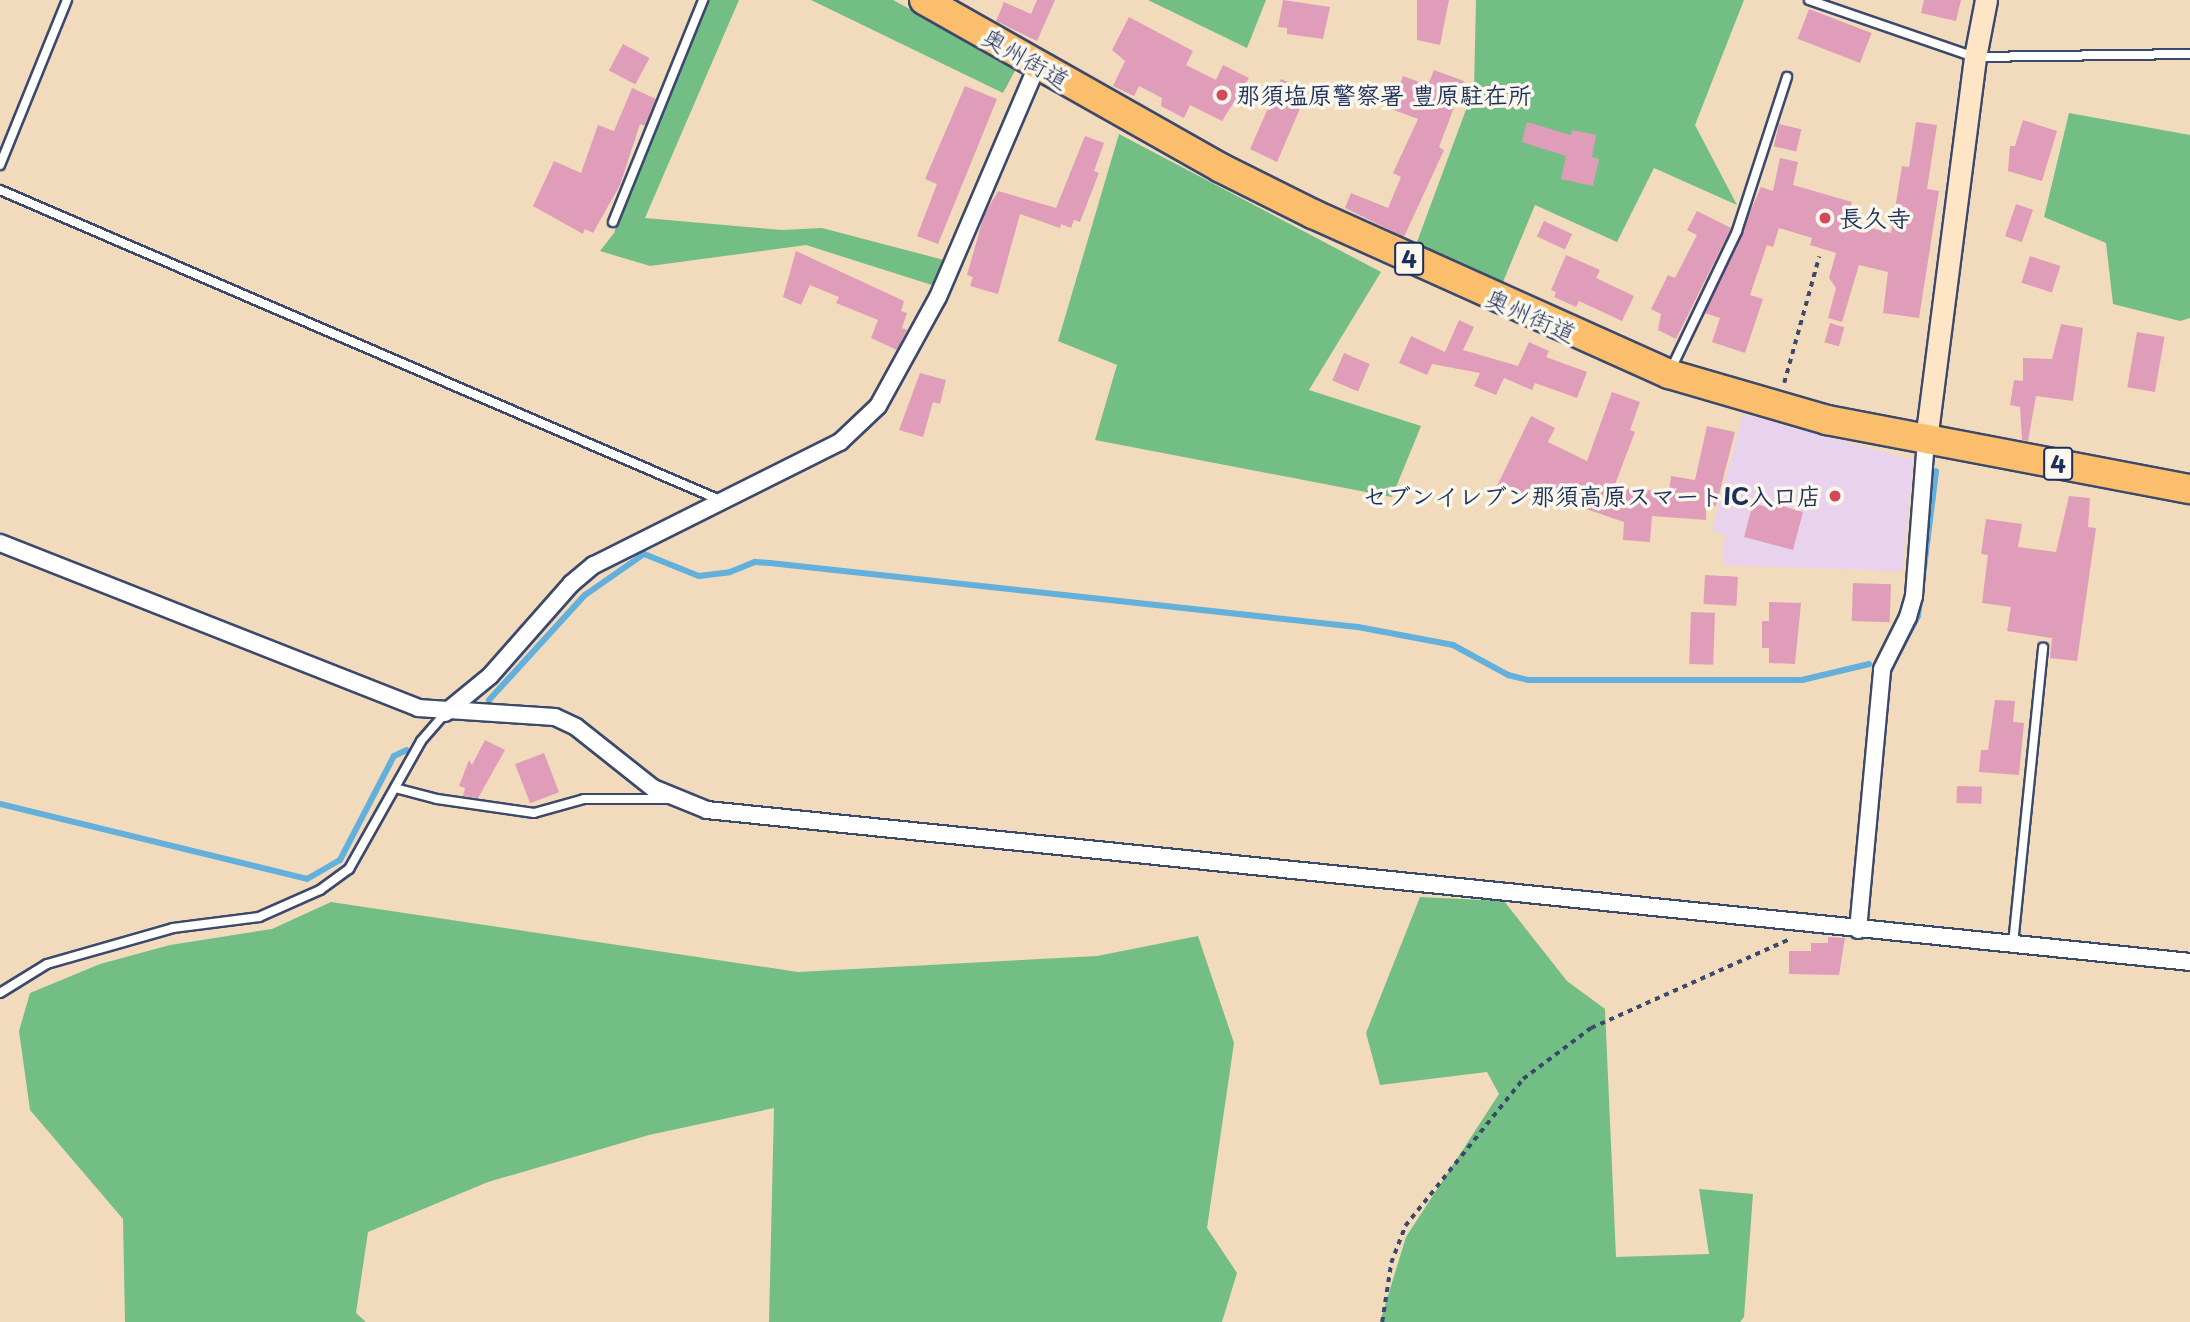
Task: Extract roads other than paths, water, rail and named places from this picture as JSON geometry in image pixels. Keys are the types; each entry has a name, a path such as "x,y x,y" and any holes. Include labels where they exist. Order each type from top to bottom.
{"highway":[{"name":"奥州街道","path":"924,0 1312,214 1669,374 1777,408 1926,440 2190,489"}],"main road":[{"path":"1926,440 1975,57 1986,0"}],"street":[{"path":"445,713 490,676 571,584 594,565 840,442 878,407 938,298 1038,64"},
{"path":"1858,930 1881,669 1908,617 1914,596 1926,440"},
{"path":"0,543 418,708 445,713 555,717 576,727 653,788 674,799 707,810 2190,962"}],"lane":[{"path":"0,165 67,0"},
{"path":"612,222 703,0"},
{"path":"1809,0 1975,57 2190,54"},
{"path":"1669,374 1737,231 1787,77"},
{"path":"0,190 722,501"},
{"path":"2013,945 2043,648"},
{"path":"0,993 47,964 116,942 173,928 260,918 286,908 349,869 421,741 445,713"},
{"path":"396,788 438,799 534,813 592,799 674,799"}],"waterway":[{"path":"1896,658 1918,616 1936,471"},
{"path":"489,700 585,595 644,554 699,576 730,572 755,562 770,563 1358,627 1453,645 1508,675 1528,680 1802,680 1869,664"},
{"path":"0,804 307,879 340,860 394,756 407,750"}],"place":[{"name":"那須塩原警察署 豊原駐在所","path":"1222,95"},
{"name":"長久寺","path":"1825,218"},
{"name":"セブンイレブン那須高原スマートIC入口店","path":"1835,496"}]}
